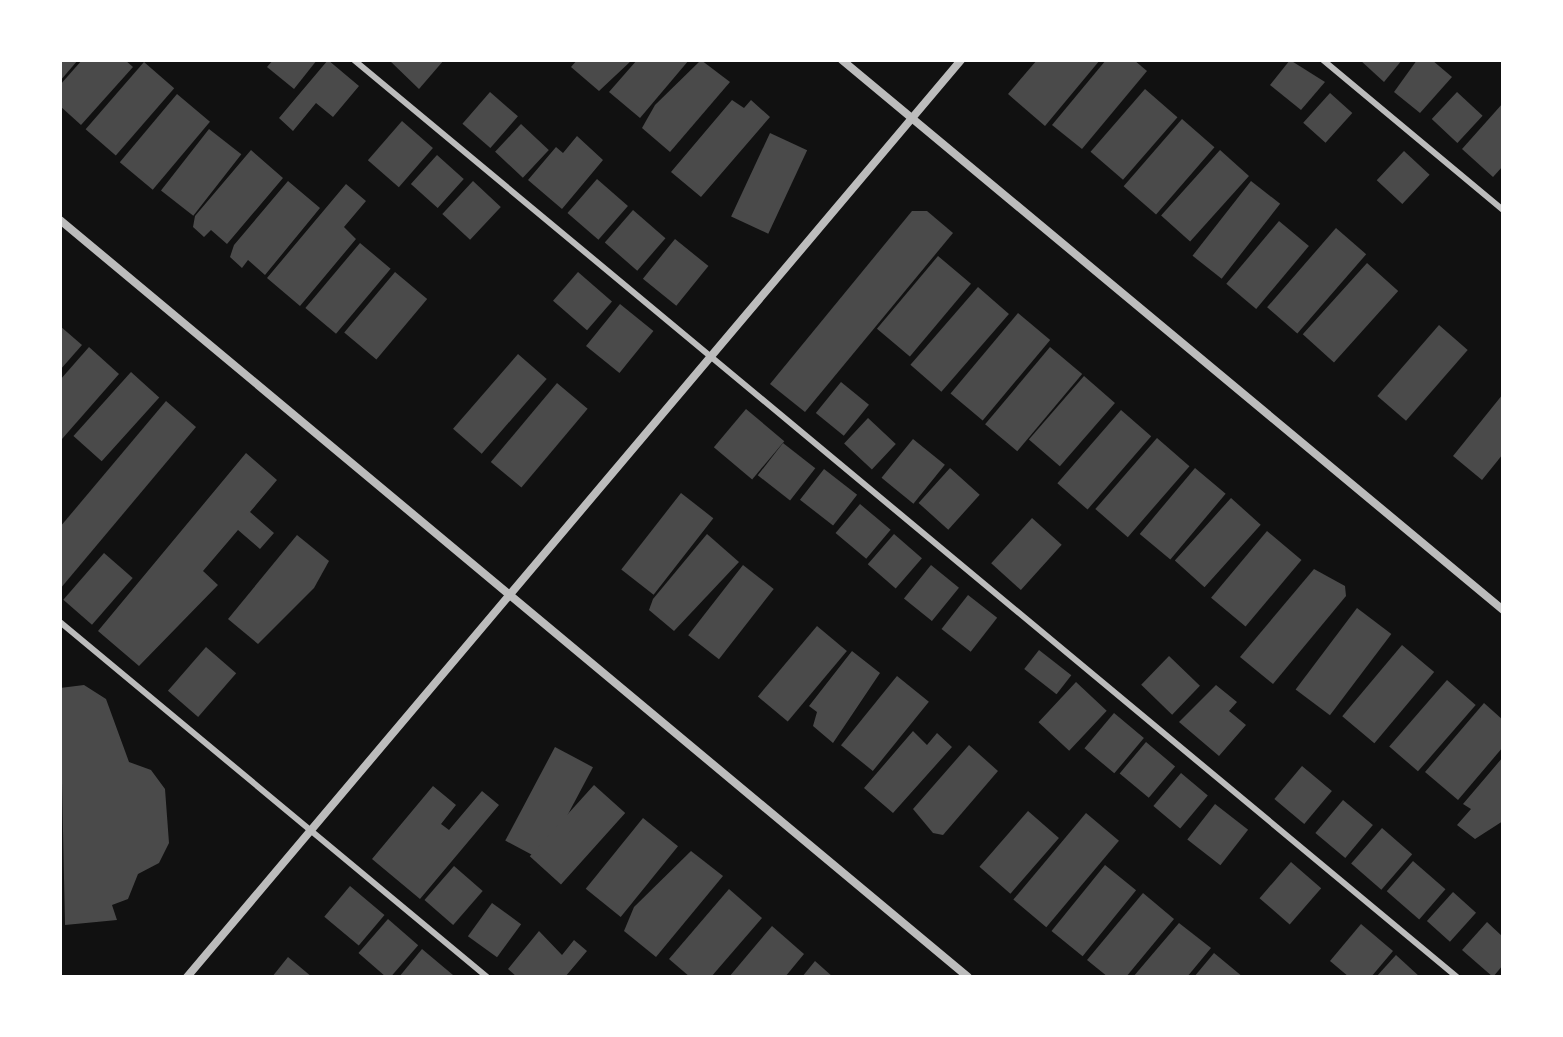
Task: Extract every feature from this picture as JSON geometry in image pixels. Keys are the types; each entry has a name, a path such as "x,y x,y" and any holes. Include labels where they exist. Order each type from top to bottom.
{"street":[{"path":"842,60 1503,610"},
{"path":"187,977 961,60"},
{"path":"60,220 968,977"}],"lane":[{"path":"354,60 1457,977"},
{"path":"1323,60 1503,210"},
{"path":"60,622 487,977"}],"building":[{"path":"60,60 78,60 60,81"},
{"path":"82,60 125,60 133,67 81,125 60,106 60,85"},
{"path":"273,60 317,60 294,89 267,67"},
{"path":"328,60 359,86 333,117 316,103 293,131 279,118"},
{"path":"389,60 444,60 419,89"},
{"path":"577,60 632,60 599,91 571,67"},
{"path":"637,60 689,60 640,118 609,92"},
{"path":"701,60 730,82 670,152 642,128 655,105"},
{"path":"1037,60 1100,60 1045,126 1008,94"},
{"path":"1106,60 1134,60 1147,71 1082,149 1052,125"},
{"path":"1290,60 1325,82 1301,110 1270,85"},
{"path":"1360,60 1402,60 1384,82"},
{"path":"1417,60 1432,60 1452,77 1420,113 1394,92"},
{"path":"144,62 174,88 116,155 86,129"},
{"path":"1145,89 1177,117 1123,180 1091,152"},
{"path":"490,92 518,116 490,148 462,124"},
{"path":"1457,92 1483,116 1457,143 1432,119"},
{"path":"1330,93 1352,113 1326,143 1303,123"},
{"path":"177,94 210,122 153,190 120,162"},
{"path":"732,100 744,108 751,100 770,117 701,197 671,172"},
{"path":"1503,103 1503,166 1493,177 1462,149"},
{"path":"1182,119 1214,147 1156,214 1124,186"},
{"path":"402,121 433,148 399,187 368,160"},
{"path":"521,124 549,150 523,178 495,152"},
{"path":"209,129 241,154 193,216 161,190"},
{"path":"770,133 807,150 768,234 731,216"},
{"path":"577,136 603,160 562,209 528,180 556,147 563,153"},
{"path":"251,150 283,178 227,244 211,230 204,237 193,227 195,216"},
{"path":"1220,150 1249,176 1190,241 1161,215"},
{"path":"1404,151 1430,175 1402,204 1377,180"},
{"path":"437,155 464,179 438,208 411,184"},
{"path":"597,179 628,206 598,240 567,213"},
{"path":"288,181 320,208 265,275 248,260 242,268 230,257 234,245"},
{"path":"473,181 501,207 470,240 442,214"},
{"path":"1251,181 1280,204 1222,279 1193,256"},
{"path":"346,184 366,201 344,227 356,239 300,306 267,278"},
{"path":"633,210 665,238 637,271 605,242"},
{"path":"912,211 927,211 953,233 805,412 770,384"},
{"path":"1279,221 1309,246 1256,309 1226,284"},
{"path":"1336,228 1366,254 1297,333 1267,307"},
{"path":"675,239 708,266 676,306 643,279"},
{"path":"360,243 391,269 336,334 305,308"},
{"path":"938,256 971,284 910,356 877,329"},
{"path":"1367,263 1398,291 1334,362 1303,334"},
{"path":"395,272 427,299 376,360 344,333"},
{"path":"578,272 612,302 587,330 553,301"},
{"path":"978,287 1009,314 941,392 910,365"},
{"path":"620,304 653,331 619,373 586,346"},
{"path":"1018,313 1050,340 983,420 951,393"},
{"path":"1439,325 1468,350 1406,421 1377,396"},
{"path":"60,326 82,345 60,370"},
{"path":"89,347 119,374 62,439 60,380"},
{"path":"1050,347 1082,374 1017,451 985,424"},
{"path":"518,354 547,379 482,454 453,429"},
{"path":"131,372 159,397 102,461 73,436"},
{"path":"1084,376 1115,403 1060,466 1029,439"},
{"path":"841,382 869,405 844,436 816,413"},
{"path":"557,383 588,409 521,488 491,462"},
{"path":"1503,394 1503,454 1482,480 1453,456"},
{"path":"166,401 196,427 60,589 60,527"},
{"path":"746,409 784,441 752,479 714,447"},
{"path":"1121,410 1151,436 1088,509 1057,483"},
{"path":"868,418 896,444 872,470 844,444"},
{"path":"1157,438 1189,466 1128,537 1095,509"},
{"path":"913,439 945,465 913,504 882,478"},
{"path":"783,443 815,468 790,501 758,475"},
{"path":"246,453 277,480 250,512 274,533 260,549 238,530 203,571 218,585 139,666 98,631"},
{"path":"950,468 980,495 948,530 919,503"},
{"path":"1195,468 1226,494 1170,560 1140,534"},
{"path":"824,469 857,495 833,526 800,500"},
{"path":"681,493 713,518 654,595 621,569"},
{"path":"1231,498 1261,525 1205,587 1175,560"},
{"path":"860,504 891,530 866,559 836,533"},
{"path":"1032,518 1062,545 1021,590 991,563"},
{"path":"1267,531 1301,560 1246,627 1211,598"},
{"path":"707,534 739,562 674,631 649,610 653,599"},
{"path":"894,534 922,558 896,588 868,564"},
{"path":"297,535 329,561 314,588 258,644 228,619"},
{"path":"104,553 133,578 92,625 63,600"},
{"path":"743,565 774,589 719,659 688,635"},
{"path":"931,565 959,588 932,621 904,598"},
{"path":"1314,569 1345,586 1346,596 1273,684 1240,657"},
{"path":"968,595 997,618 971,652 942,629"},
{"path":"1357,608 1391,634 1330,715 1296,689"},
{"path":"817,626 847,651 788,722 758,696"},
{"path":"1402,645 1434,672 1374,743 1342,716"},
{"path":"206,647 236,673 198,717 168,691"},
{"path":"1039,650 1071,675 1057,694 1024,669"},
{"path":"852,651 880,673 833,743 813,726 817,712 809,706"},
{"path":"1169,656 1200,686 1172,715 1141,685"},
{"path":"897,676 929,702 873,771 841,745"},
{"path":"1447,680 1476,705 1418,771 1389,746"},
{"path":"1076,682 1107,711 1069,751 1038,722"},
{"path":"84,685 106,699 129,762 151,770 165,789 169,843 159,863 138,874 128,899 112,905 117,920 65,925 60,688"},
{"path":"1216,685 1237,702 1229,711 1246,725 1219,756 1179,722"},
{"path":"1484,703 1503,720 1503,747 1458,800 1425,772"},
{"path":"1114,713 1144,738 1114,773 1084,748"},
{"path":"913,731 927,745 937,733 952,747 893,813 864,788"},
{"path":"1146,742 1175,766 1149,798 1120,773"},
{"path":"969,745 998,771 943,835 933,833 913,809"},
{"path":"555,747 593,767 543,861 505,841"},
{"path":"1503,757 1503,821 1475,839 1457,825 1471,809 1463,804"},
{"path":"1302,766 1332,791 1304,824 1274,799"},
{"path":"1181,773 1208,795 1180,828 1153,806"},
{"path":"594,785 625,813 561,884 530,856"},
{"path":"433,786 456,805 441,824 449,830 482,791 499,805 420,899 372,859"},
{"path":"1343,800 1373,825 1345,858 1315,833"},
{"path":"1215,804 1248,830 1220,865 1187,839"},
{"path":"1028,811 1059,838 1010,894 979,867"},
{"path":"1086,813 1119,841 1046,927 1013,900"},
{"path":"643,818 678,846 621,917 586,889"},
{"path":"1382,828 1412,854 1381,890 1351,863"},
{"path":"691,851 723,876 656,957 624,931 634,907"},
{"path":"1413,861 1445,889 1419,919 1387,891"},
{"path":"1291,862 1321,888 1290,924 1260,898"},
{"path":"1105,865 1136,890 1083,956 1052,931"},
{"path":"454,866 483,891 453,925 424,900"},
{"path":"350,886 384,915 359,946 324,917"},
{"path":"729,889 762,918 711,977 690,977 669,959"},
{"path":"1453,892 1476,913 1450,942 1427,921"},
{"path":"1143,893 1174,919 1126,977 1108,977 1087,960"},
{"path":"492,903 521,924 497,957 468,936"},
{"path":"388,919 418,945 391,977 386,977 358,953"},
{"path":"1487,922 1503,937 1503,965 1493,977 1462,950"},
{"path":"1179,923 1211,948 1187,977 1133,977"},
{"path":"1361,924 1393,951 1371,977 1349,977 1330,961"},
{"path":"772,926 804,954 785,977 729,977"},
{"path":"539,931 562,955 574,940 587,951 565,977 517,977 508,969"},
{"path":"422,949 453,975 452,977 399,977"},
{"path":"1214,953 1243,977 1194,977"},
{"path":"1396,955 1420,977 1376,977"},
{"path":"288,957 312,977 272,977"},
{"path":"815,961 833,977 802,977"}]}
